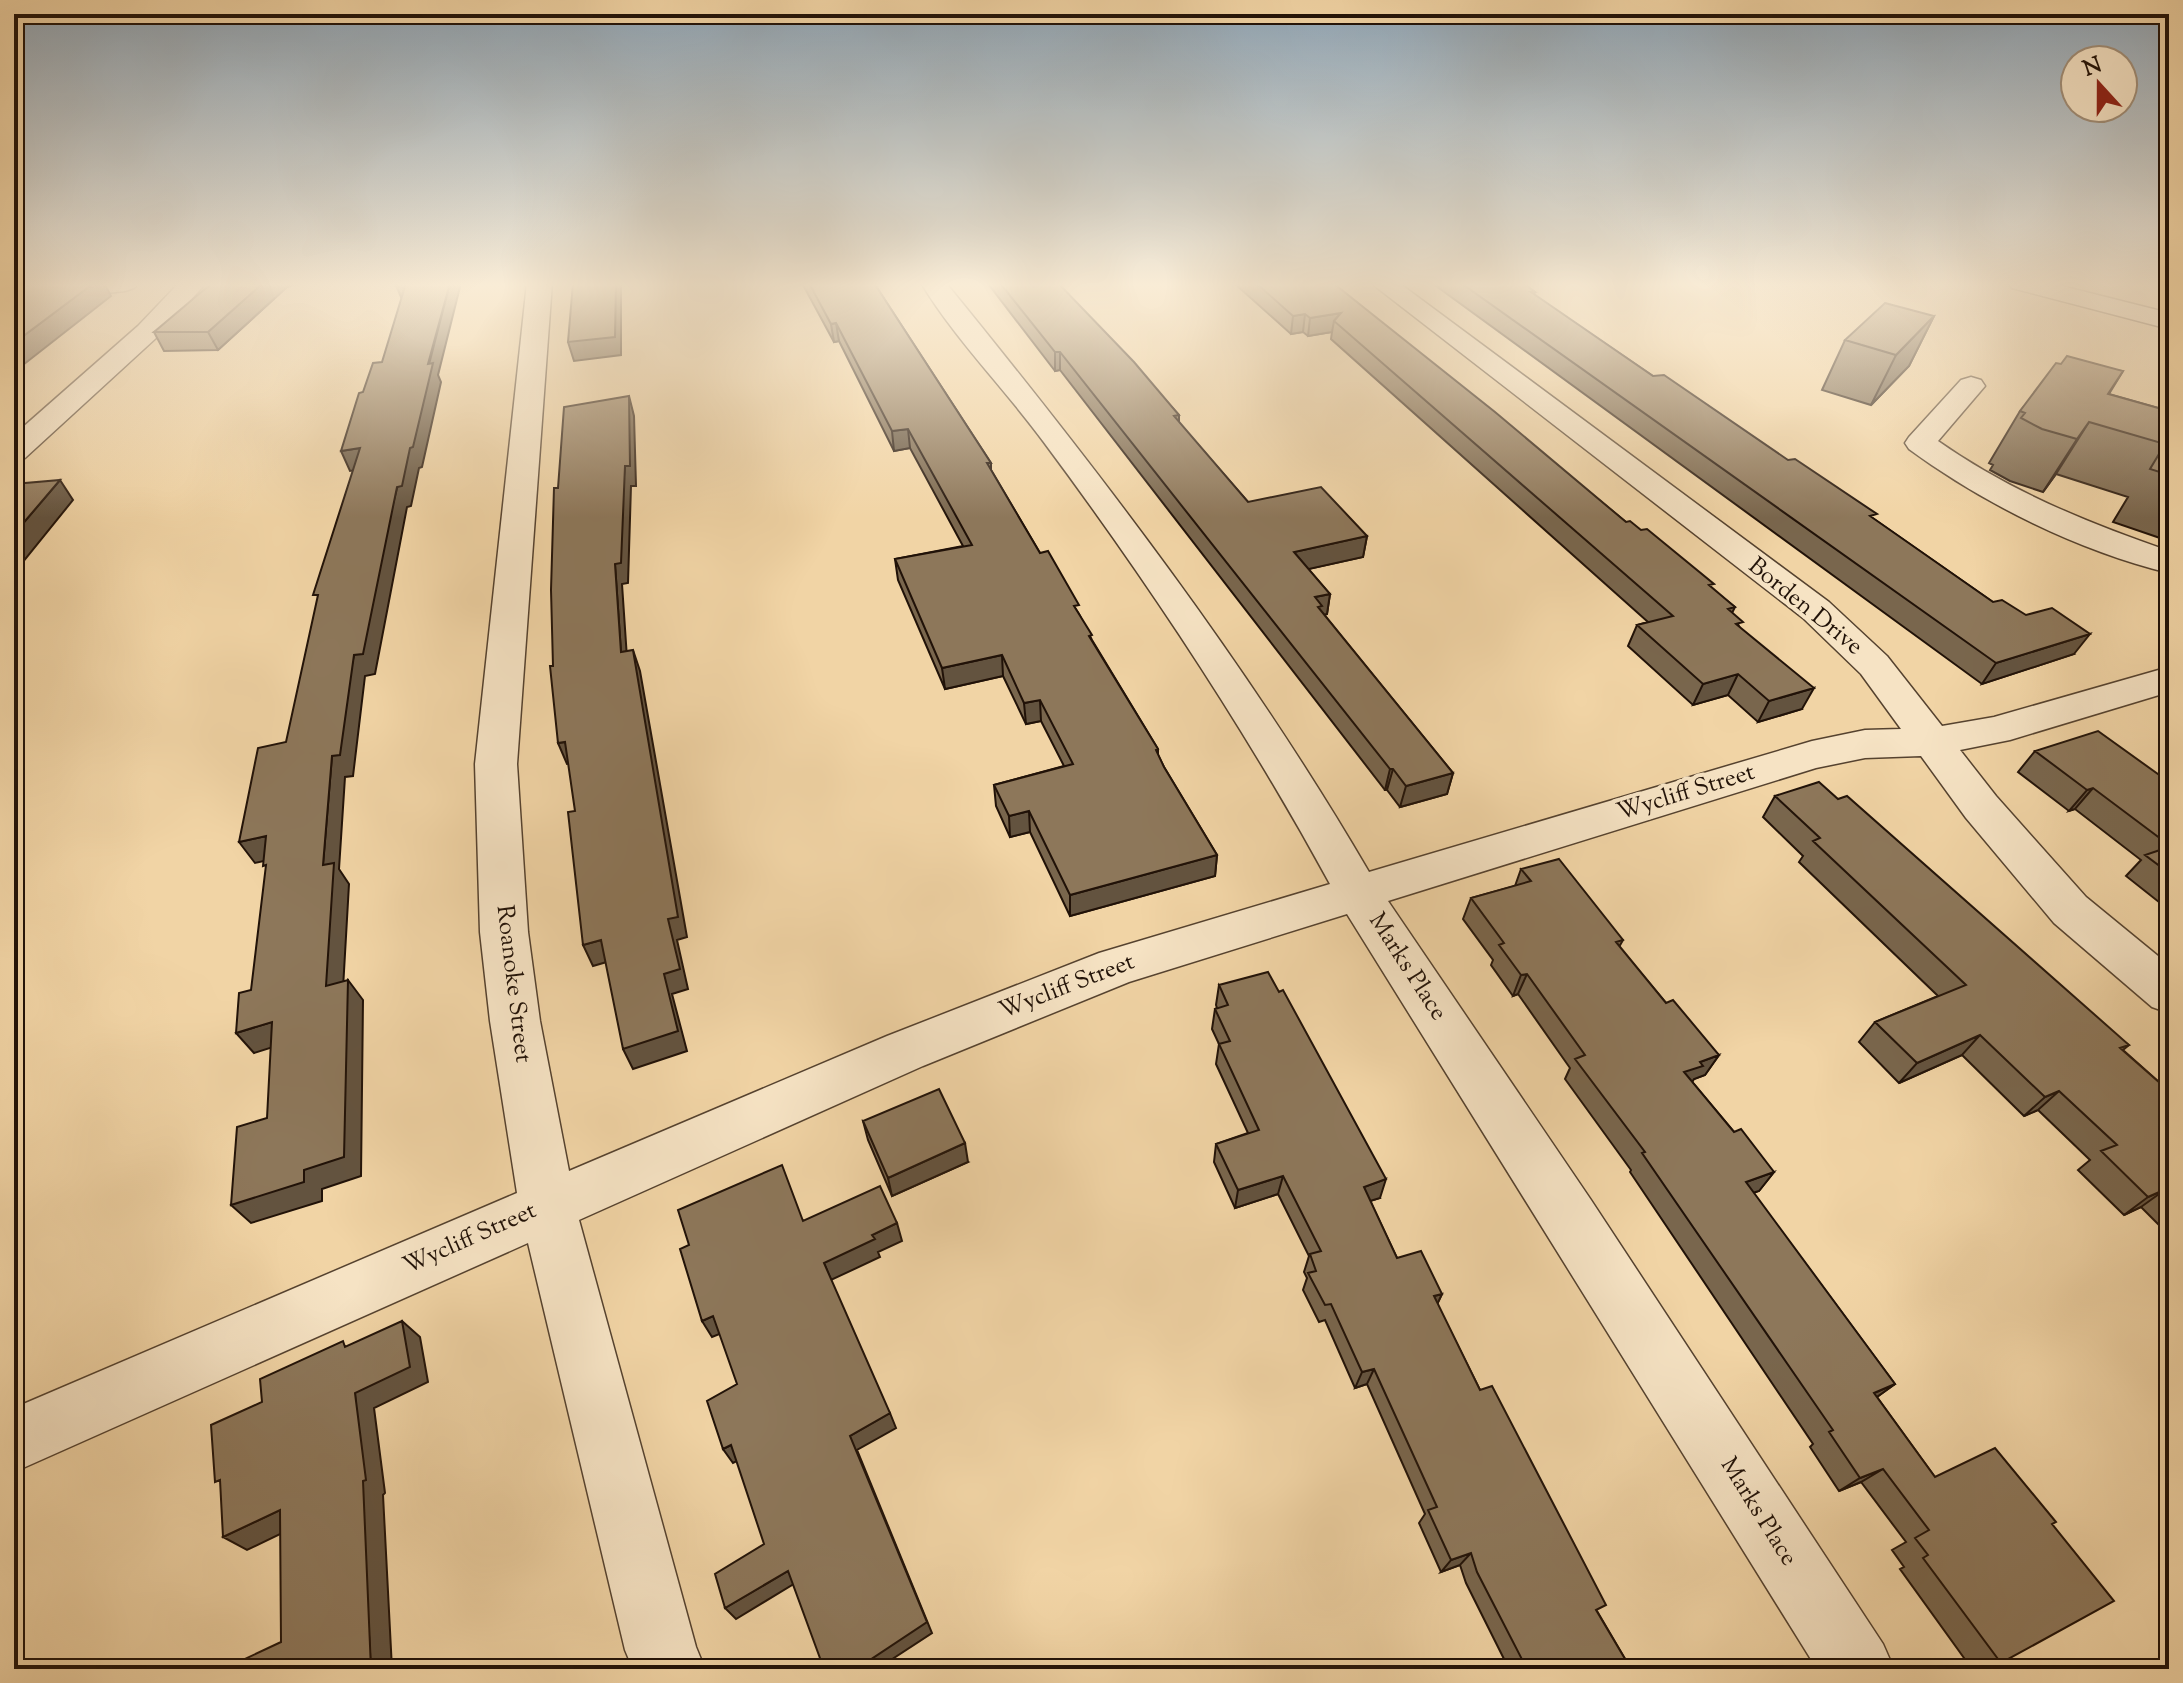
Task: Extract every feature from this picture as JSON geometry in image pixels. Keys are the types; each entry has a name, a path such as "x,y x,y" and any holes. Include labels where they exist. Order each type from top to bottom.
{"street":[{"path":"14,451 114,362"},
{"name":"Roanoke Street","path":"532,362 496,764 504,932 515,1021 547,1205 657,1634 669,1669"},
{"name":"Marks Place","path":"996,362 1054,435 1210,651 1308,804 1358,893 1580,1232 1858,1669"},
{"name":"Borden Drive","path":"1487,362 1816,610 1874,665 1930,742 2070,910 2169,993"},
{"path":"1971,386 1920,443 1942,460 2017,503 2070,528 2169,563"},
{"name":"Wycliff Street","path":"14,1440 905,1051 1116,967 1812,755 1865,744 1930,742 1996,730 2169,679"}],"building":[{"path":"856,362 925,362 991,463 987,463 1040,553 1048,551 1079,605 1074,606 1092,635 1089,636 1158,749 1164,767 1217,855 1070,895 1029,811 1009,816 994,785 1073,764 1040,700 1024,703 1002,655 942,668 895,559 972,545 908,429 892,431"},
{"path":"1068,362 1134,362 1179,415 1174,416 1248,502 1321,487 1367,536 1294,552 1330,594 1315,597 1322,606 1318,607 1453,773 1406,786"},
{"path":"1381,362 1432,362 1626,522 1630,521 1641,530 1647,529 1714,584 1709,585 1735,607 1728,609 1743,622 1736,624 1814,688 1769,701 1738,674 1703,684 1637,625 1673,616"},
{"path":"1572,362 1632,362 1653,376 1664,375 1788,460 1795,459 1877,514 1870,516 1993,602 2002,600 2026,615 2052,608 2090,634 1996,663"},
{"path":"2088,362 2123,371 2108,394 2169,411 2169,475 2150,469 2165,444 2089,422 2077,439 2042,429 2021,418 2025,413 2020,411 2056,363"},
{"path":"373,363 433,363 402,486 397,487 363,654 354,655 340,755 332,756 323,865 334,863 326,986 348,980 344,1157 304,1170 304,1182 231,1205 237,1127 267,1118 272,1022 236,1033 239,993 251,990 266,865 263,866 266,836 239,842 258,748 286,742 318,595 313,595 360,448 341,451 359,393 363,392"},
{"path":"629,396 630,466 625,466 621,563 615,564 621,652 633,650 678,917 668,919 680,969 664,974 678,1031 623,1049 601,940 583,945 568,812 575,811 565,742 558,743 550,666 553,666 551,590 554,488 558,488 564,407"},
{"path":"60,480 14,534 14,484"},
{"path":"2098,731 2169,782 2169,845 2093,788 2087,790 2035,751"},
{"path":"1819,782 1838,799 1847,796 2129,1045 2120,1048 2169,1091 2169,1192 2166,1189 2148,1197 2101,1151 2117,1145 2059,1091 2045,1097 1980,1035 1917,1063 1875,1022 1966,985 1813,841 1820,838 1775,796"},
{"path":"2169,847 2169,873 2145,855"},
{"path":"1559,859 1623,940 1616,942 1666,1003 1673,1000 1719,1055 1700,1062 1703,1066 1684,1072 1734,1132 1741,1129 1774,1172 1746,1182 1895,1384 1874,1393 1935,1477 1995,1448 2056,1522 2052,1524 2114,1601 2001,1663 1923,1558 1928,1555 1915,1538 1929,1530 1883,1469 1860,1478 1829,1432 1833,1430 1642,1153 1645,1152 1575,1059 1585,1055 1527,974 1521,975 1499,945 1504,943 1471,898 1531,881 1521,869"},
{"path":"1268,972 1279,992 1283,990 1386,1179 1364,1187 1397,1258 1421,1251 1442,1294 1434,1296 1480,1390 1492,1386 1606,1605 1596,1610 1631,1669 1527,1669 1477,1572 1471,1553 1451,1560 1428,1510 1437,1507 1374,1369 1362,1372 1331,1304 1325,1305 1308,1273 1316,1271 1310,1254 1321,1251 1283,1176 1238,1190 1216,1144 1259,1130 1219,1044 1230,1041 1215,1009 1228,1005 1219,985"},
{"path":"939,1089 965,1143 888,1178 863,1121"},
{"path":"782,1165 803,1221 880,1186 897,1223 872,1235 875,1239 824,1263 890,1413 850,1436 927,1622 864,1664 866,1669 824,1669 788,1571 725,1608 715,1574 764,1544 731,1445 723,1449 707,1401 737,1384 713,1316 702,1321 680,1249 689,1245 678,1210"},
{"path":"402,1321 410,1367 355,1393 366,1480 363,1481 371,1669 230,1669 230,1666 281,1642 280,1510 223,1537 220,1480 215,1482 211,1425 262,1402 260,1379 343,1341 345,1347"}]}
